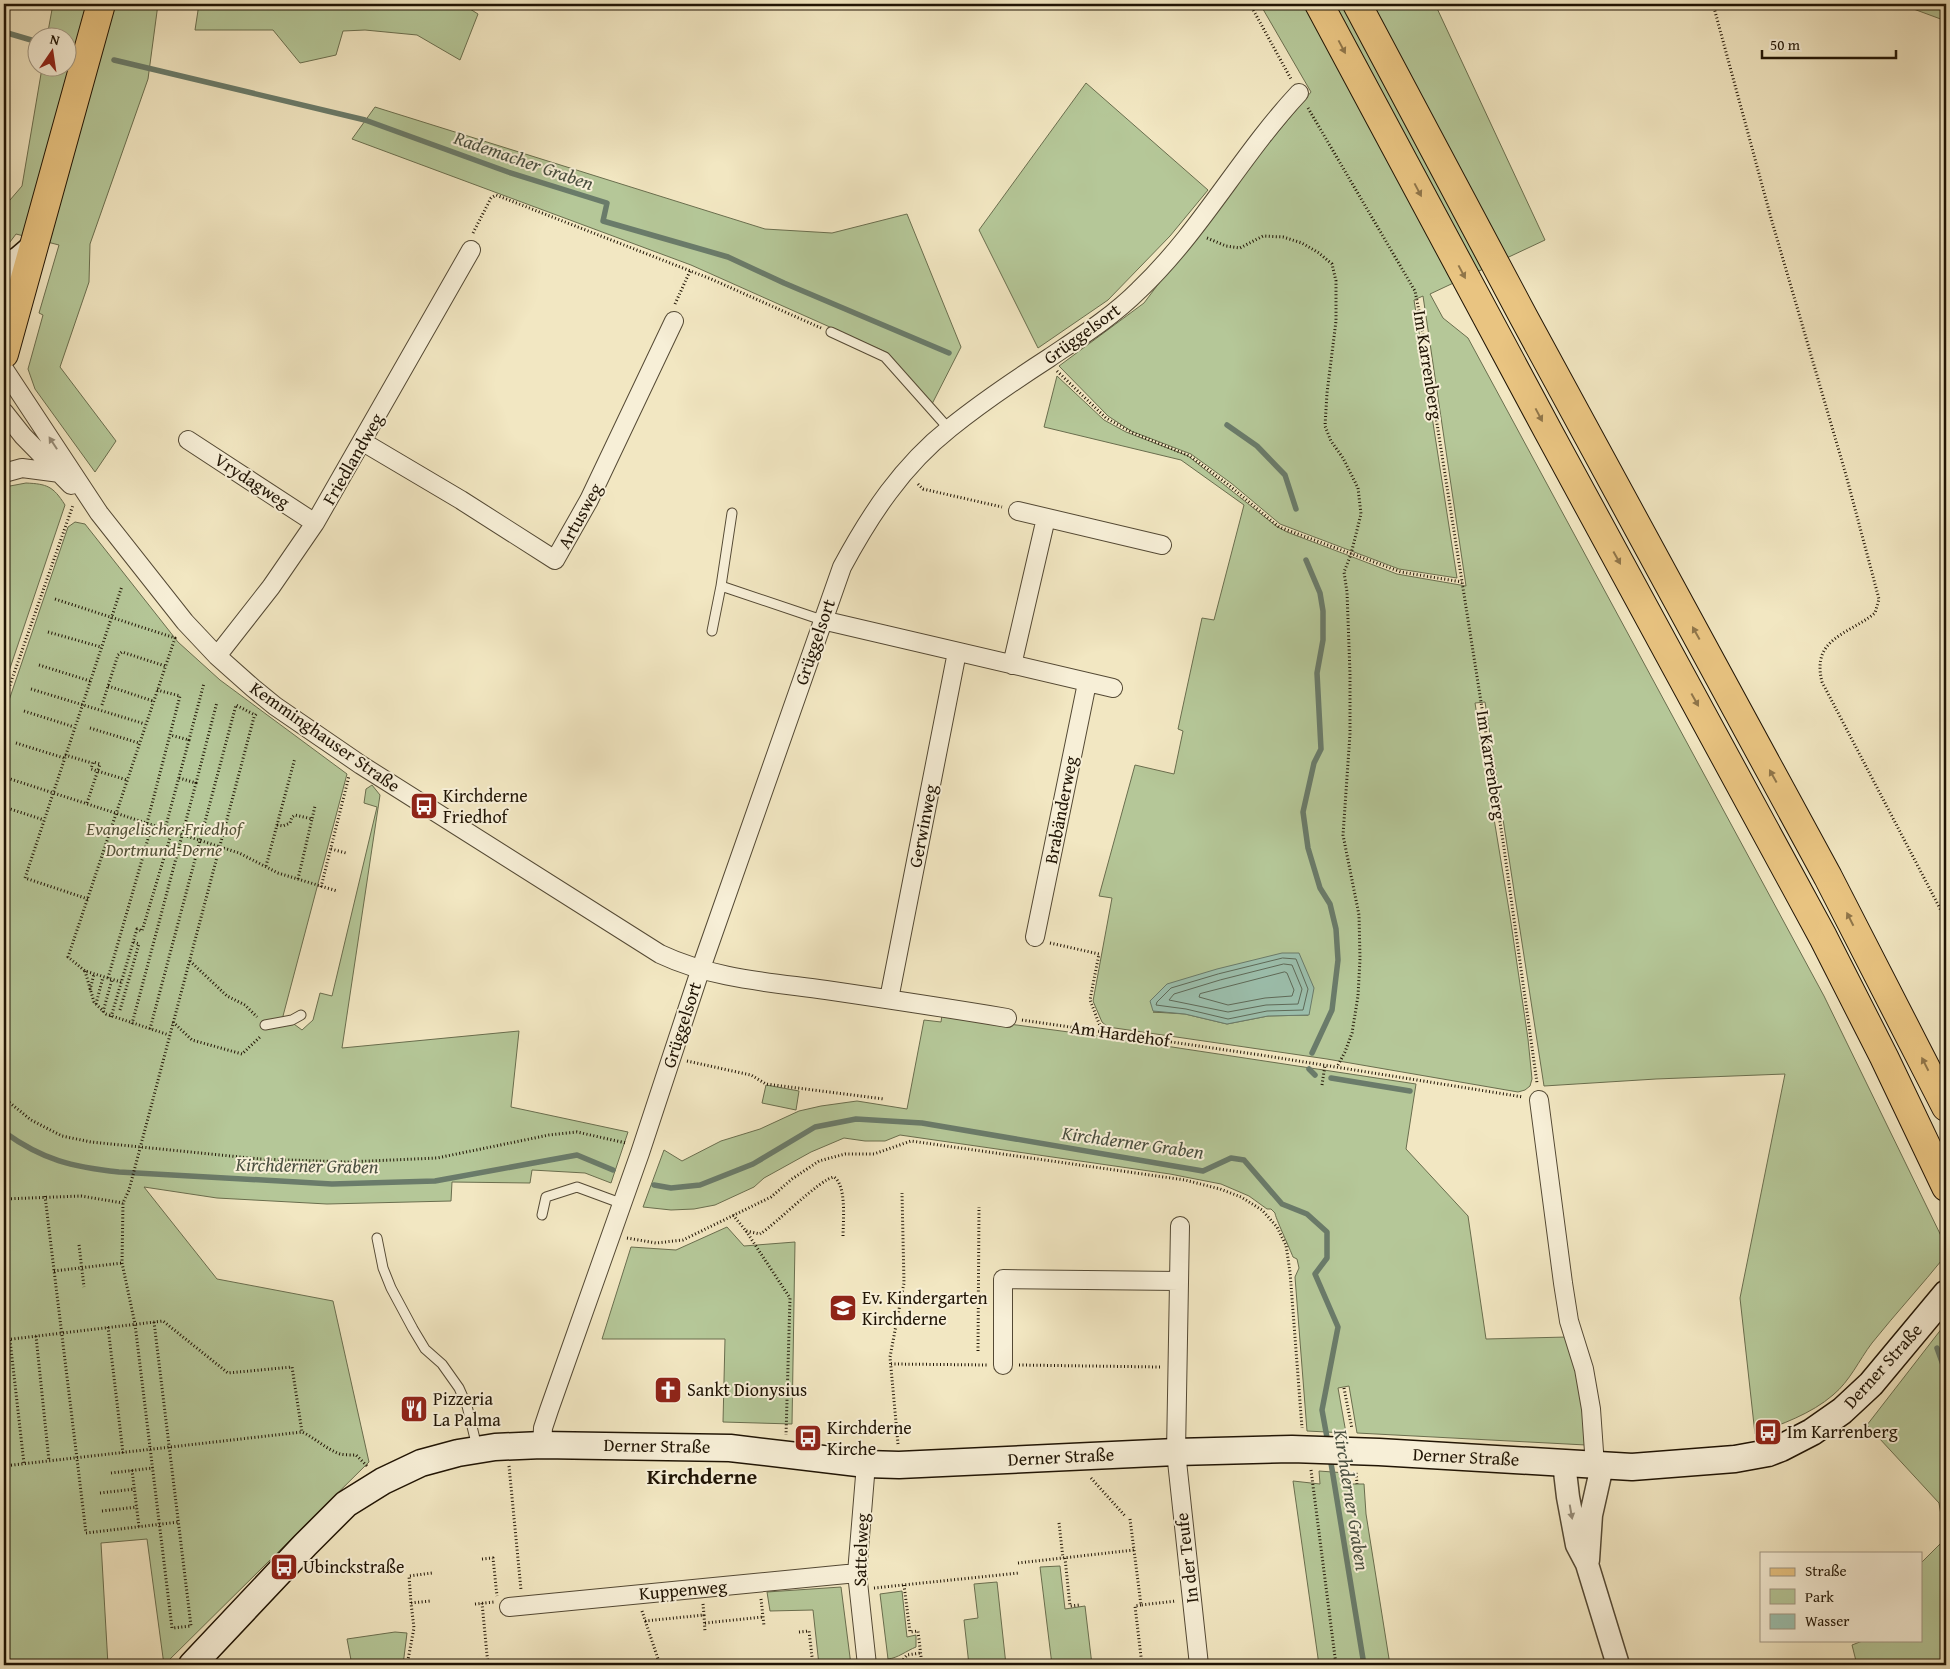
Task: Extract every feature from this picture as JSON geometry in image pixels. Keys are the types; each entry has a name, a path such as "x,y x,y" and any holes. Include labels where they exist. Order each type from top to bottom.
{"main road":[{"path":"4,354 102,4"},
{"path":"1319,4 1543,423 1814,920 1884,1058 1946,1187"},
{"path":"1357,4 1523,316 1828,877 1946,1108"},
{"path":"4,269 19,260 33,248"},
{"name":"Derner Straße","path":"192,1665 346,1504 383,1481 421,1463 478,1450 542,1445 721,1447 768,1451 866,1464 899,1465 1176,1452 1312,1458 1350,1451 1632,1467 1735,1459 1768,1453 1797,1441 1842,1412 1871,1384 1946,1294"}],"street":[{"name":"Grüggelsort","path":"542,1445 543,1428 549,1410 612,1236 700,971 822,620 842,567 862,530 881,500 904,471 949,428 1119,309 1141,289 1192,230 1282,110 1299,93"},
{"name":"Friedlandweg","path":"217,656 271,587 315,523 471,250"},
{"name":"Artusweg","path":"363,442 461,500 555,560 593,492 674,321"},
{"name":"Kemminghauser Straße","path":"4,369 99,513 185,622 217,656 275,706 353,760 660,954 700,971"},
{"name":"Kemminghauser Straße","path":"4,412 23,436 99,513"},
{"name":"Vrydagweg","path":"188,440 315,523"},
{"path":"4,473 22,468 60,473"},
{"path":"1018,511 1162,545"},
{"path":"1012,665 1046,518"},
{"path":"822,620 1113,688"},
{"name":"Gerwinweg","path":"889,999 957,652"},
{"name":"Brabänderweg","path":"1035,938 1088,682"},
{"path":"700,971 719,976 889,999 1007,1018"},
{"path":"1539,1100 1569,1321 1584,1369 1598,1466 1587,1564"},
{"name":"In der Teufe","path":"1180,1226 1176,1452 1199,1665"},
{"path":"1003,1365 1003,1279 1179,1281"},
{"name":"Sattelweg","path":"866,1464 858,1582 867,1665"},
{"path":"1564,1464 1577,1545 1587,1564 1618,1665"},
{"name":"Kuppenweg","path":"516,1606 760,1583 858,1582"}],"lane":[{"path":"831,332 885,357 949,428"},
{"path":"712,631 732,514"},
{"path":"721,586 822,620"},
{"path":"264,1025 292,1020 301,1015"},
{"path":"542,1214 546,1197 577,1187 622,1204"},
{"path":"377,1238 383,1268 391,1288 413,1329 425,1349 442,1364 459,1388 474,1430 478,1450"}],"path":[{"path":"1250,4 1299,93"},
{"path":"1714,4 1777,237 1880,599 1875,613 1867,620 1830,641 1824,649 1819,670 1822,682 1946,920"},
{"name":"Im Karrenberg","path":"1299,93 1327,137 1415,291 1506,861 1539,1100"},
{"path":"471,250 471,238 491,198 496,195 690,271 831,332"},
{"path":"1192,230 1226,246 1240,248 1263,236 1283,238 1302,243 1319,253 1332,264 1336,281 1336,321 1325,426 1331,441 1343,458 1358,488 1361,514 1351,554 1344,572 1347,592 1350,734 1343,835 1359,916 1360,959 1358,996 1352,1033 1337,1067"},
{"path":"674,321 672,312 690,271"},
{"path":"1047,359 1106,418 1132,433 1190,456 1279,527 1401,572 1462,582"},
{"path":"904,471 923,488 1018,511"},
{"path":"4,702 72,505 82,496"},
{"path":"88,899 25,878 122,586"},
{"path":"55,599 175,638 68,957 85,972 121,982"},
{"path":"48,632 101,647"},
{"path":"102,705 118,654 122,652 165,666"},
{"path":"39,665 90,680"},
{"path":"165,829 204,683"},
{"path":"108,686 153,702"},
{"path":"31,689 145,724"},
{"path":"147,823 180,696 157,690"},
{"path":"132,1024 217,702"},
{"path":"150,1029 236,705 255,716 129,1190 123,1203 122,1263 135,1324 172,1628 191,1626 154,1322"},
{"path":"24,711 74,727"},
{"path":"90,728 139,743"},
{"path":"170,735 189,740"},
{"path":"16,743 92,764 93,762 100,764 87,803"},
{"path":"266,866 294,758"},
{"path":"321,887 353,760"},
{"path":"92,764 91,769 127,780"},
{"path":"4,777 239,853 278,873 337,891"},
{"path":"179,778 196,782"},
{"path":"298,879 315,806"},
{"path":"4,807 44,820"},
{"path":"277,825 283,826 290,823 295,815 312,819"},
{"path":"103,1012 110,979 152,825"},
{"path":"111,1017 136,930 142,931 172,832"},
{"path":"331,849 346,853"},
{"path":"1035,938 1099,954 1090,1000 1103,1032"},
{"path":"120,1010 139,944 133,942"},
{"path":"173,1022 192,1040 242,1054 264,1033 264,1025 245,1005 227,996 213,985 190,960"},
{"path":"85,972 96,1004 103,1012 111,1017 169,1035"},
{"path":"90,990 94,974"},
{"path":"96,1004 103,977"},
{"name":"Am Hardehof","path":"1007,1018 1325,1065 1539,1100"},
{"path":"672,1058 751,1075 766,1084 884,1100"},
{"path":"1322,1085 1325,1065"},
{"path":"4,1098 31,1120 62,1136 91,1142 260,1159 347,1162 437,1158 549,1135 577,1132 607,1138"},
{"path":"612,1236 656,1244 683,1240 770,1198 792,1179 819,1160 845,1154 874,1154 911,1141 1185,1180 1234,1194 1262,1210 1276,1227 1286,1245 1290,1272 1300,1419"},
{"path":"746,1231 760,1234 823,1181 834,1177 839,1181 841,1188 843,1237"},
{"path":"899,1465 890,1357 904,1283 902,1193"},
{"path":"45,1196 86,1533 179,1522"},
{"path":"4,1199 81,1196 123,1203"},
{"path":"978,1351 979,1207"},
{"path":"733,1216 746,1231 790,1298 786,1437"},
{"path":"79,1245 84,1287"},
{"path":"54,1271 122,1263"},
{"path":"4,1340 163,1320 228,1373 292,1367 302,1432"},
{"path":"108,1327 123,1453"},
{"path":"36,1336 49,1461"},
{"path":"10,1340 24,1464"},
{"path":"891,1364 1177,1367"},
{"path":"1344,1388 1350,1451"},
{"path":"4,1454 4,1466 302,1432 342,1454 356,1455 366,1465"},
{"path":"1312,1458 1336,1665"},
{"path":"508,1464 516,1606"},
{"path":"111,1473 153,1468"},
{"path":"132,1470 139,1527"},
{"path":"1089,1476 1126,1517"},
{"path":"100,1493 135,1489"},
{"path":"102,1511 137,1507"},
{"path":"1130,1519 1141,1605"},
{"path":"1059,1524 1070,1606 1079,1605"},
{"path":"1018,1563 1134,1550"},
{"path":"475,1604 498,1602 493,1558 482,1559"},
{"path":"407,1665 414,1628 409,1576 432,1573"},
{"path":"858,1582 904,1585 1019,1573"},
{"path":"760,1583 764,1626"},
{"path":"904,1585 910,1632 918,1631 922,1665"},
{"path":"496,1590 502,1589"},
{"path":"636,1594 660,1665"},
{"path":"1142,1665 1135,1606 1192,1599"},
{"path":"411,1603 430,1601"},
{"path":"482,1603 488,1665"},
{"path":"645,1621 704,1615 705,1632"},
{"path":"705,1623 763,1618"},
{"path":"799,1632 809,1631 813,1665"},
{"path":"898,1665 907,1655 921,1653"}],"green space":[{"path":"53,4 158,4 148,79 90,244 89,282 60,367 116,441 95,472 35,389 28,369 43,315 39,313 59,245 16,234 4,250 4,207 22,186 40,78 78,78 78,28 49,28"},
{"path":"199,4 462,4 478,14 460,60 417,35 365,30 343,31 336,55 300,63 273,30 195,30"},
{"path":"1260,4 1435,4 1545,240 1430,294 1443,318 1468,338 1824,996 1946,1246 1946,1255 1872,1343 1839,1389 1824,1402 1806,1413 1755,1434 1740,1298 1785,1074 1544,1086 1485,702 1475,703 1528,1039 1532,1079 1530,1086 1525,1090 1518,1092 1327,1059 1108,1027 1102,1022 1093,1001 1112,898 1099,896 1135,765 1174,774 1183,731 1178,729 1202,618 1214,620 1244,505 1181,460 1044,427 1057,376 1104,420 1126,432 1188,456 1276,526 1287,532 1397,574 1466,586 1423,296 1414,300 1457,578 1399,569 1280,524 1231,483 1191,454 1131,431 1108,416 1059,366 1144,303 1221,201 1311,92","holes":["1153,1012 1308,1015 1268,1016 1227,1024 1185,1014"]},
{"path":"1900,4 1946,4 1946,21"},
{"path":"1086,83 1208,190 1170,236 1108,300 1038,348 979,230"},
{"path":"375,107 765,229 832,233 907,214 961,347 932,404 888,353 691,265 352,139"},
{"path":"26,483 49,487 65,505 4,686 4,490 10,486"},
{"name":"Evangelischer Friedhof Dortmund-Derne","path":"75,522 85,524 178,642 220,680 347,774 283,1016 302,1030 313,1020 320,993 332,996 377,807 364,803 366,789 372,785 380,795 342,1048 519,1031 511,1107 628,1132 611,1183 585,1173 532,1170 530,1183 452,1182 451,1201 327,1204 217,1198 144,1187 217,1279 333,1301 369,1462 164,1665 147,1539 101,1543 108,1665 4,1665 4,715 68,527"},
{"path":"942,1015 1106,1037 1416,1084 1406,1149 1468,1216 1486,1339 1567,1337 1579,1379 1586,1445 1357,1433 1349,1386 1338,1388 1346,1433 1307,1431 1295,1277 1299,1268 1297,1259 1293,1257 1275,1213 1271,1209 1267,1209 1249,1196 1221,1184 1170,1174 900,1135 885,1141 844,1138 811,1152 764,1178 754,1187 715,1205 694,1209 671,1210 643,1207 664,1150 682,1161 721,1141 760,1129 799,1111 821,1106 857,1101 907,1109 924,1020 941,1022"},
{"path":"766,1085 799,1091 796,1110 762,1103"},
{"path":"727,1227 744,1246 795,1242 792,1424 723,1422 725,1339 602,1339 631,1247 676,1250"},
{"path":"1946,1323 1946,1665 1857,1665 1852,1645 1860,1642 1922,1642 1922,1562 1945,1539 1939,1503 1867,1425"},
{"path":"1319,1471 1346,1473 1347,1484 1364,1484 1366,1514 1390,1665 1319,1665 1293,1481 1320,1484"},
{"path":"1060,1566 1065,1609 1085,1606 1092,1665 1052,1665 1040,1567"},
{"path":"997,1582 1006,1665 969,1665 964,1620 978,1618 974,1584"},
{"path":"841,1587 851,1665 819,1665 813,1610 770,1611 767,1592"},
{"path":"902,1591 907,1637 916,1635 916,1647 899,1656 888,1659 880,1594"},
{"path":"395,1632 407,1633 403,1665 352,1665 347,1639"}],"water":[{"path":"1282,953 1299,953 1314,988 1309,1015 1268,1016 1227,1024 1185,1014 1153,1011 1150,1001 1167,984"}],"waterway":[{"name":"Rademacher Graben","path":"4,32 28,39"},
{"name":"Rademacher Graben","path":"114,60 365,120 508,172 607,203 603,221 728,257 784,283 949,353"},
{"path":"1227,425 1257,446 1285,475 1296,509"},
{"path":"1306,560 1320,593 1323,611 1323,640 1317,673 1321,749 1314,763 1303,812 1308,848 1320,888 1330,904 1336,929 1338,960 1332,1010 1312,1053"},
{"path":"1309,1069 1315,1075"},
{"path":"1331,1078 1410,1091"},
{"name":"Kirchderner Graben","path":"654,1185 671,1188 700,1185 753,1164 815,1127 856,1119 922,1123 1203,1171 1231,1158 1244,1160 1282,1204 1307,1214 1327,1232 1327,1258 1315,1274 1338,1327 1322,1410 1328,1443"},
{"name":"Kirchderner Graben","path":"4,1132 18,1142 58,1161 87,1168 119,1172 332,1184 435,1181 577,1155 613,1170"},
{"path":"1937,1348 1946,1373"},
{"name":"Kirchderner Graben","path":"1330,1457 1364,1665"}],"place":[{"name":"Kirchderne Friedhof","path":"424,806"},
{"name":"Ev. Kindergarten Kirchderne","path":"843,1308"},
{"name":"Sankt Dionysius","path":"668,1390"},
{"name":"Pizzeria La Palma","path":"414,1409"},
{"name":"Im Karrenberg","path":"1768,1432"},
{"name":"Kirchderne Kirche","path":"808,1438"},
{"name":"Ubinckstraße","path":"284,1567"}],"district":[{"name":"Kirchderne","path":"702,1476"}]}
